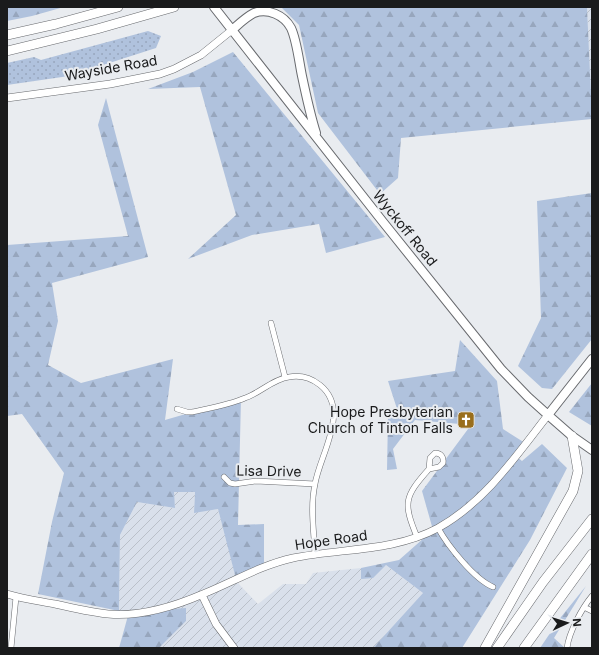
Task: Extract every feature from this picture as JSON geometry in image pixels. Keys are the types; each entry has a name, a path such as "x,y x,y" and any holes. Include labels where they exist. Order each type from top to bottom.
{"highway":[{"path":"7,35 56,24 118,7"},
{"path":"7,51 97,29 174,7"},
{"path":"485,648 573,491 578,471 572,436"},
{"path":"497,648 543,582 592,520"},
{"path":"524,648 592,554"}],"main road":[{"name":"Wyckoff Road","path":"214,7 481,345 506,374 548,415 572,436 592,450"},
{"path":"232,30 249,16 260,12 276,14 287,22 292,32 306,98 318,139"},
{"name":"Hope Road","path":"548,415 592,359"}],"street":[{"name":"Wayside Road","path":"7,98 110,84 160,74 174,69 201,55 232,30"},
{"path":"270,323 285,378"},
{"path":"177,409 192,412 241,400 285,378 302,376 317,382 329,395 334,407 334,415 332,429 315,484 313,508 315,555"},
{"name":"Hope Road","path":"7,594 98,613 144,613 202,595 265,566 292,558 378,547 416,537 438,528 467,508 488,490 548,415"},
{"path":"416,537 408,513 408,500 420,479 429,469"},
{"name":"Lisa Drive","path":"224,477 230,483 235,484 256,481 315,484"},
{"path":"438,528 444,539 463,561 482,581 493,587"},
{"path":"202,595 216,624 234,648"},
{"path":"567,648 568,641 584,607 592,596"},
{"path":"11,648 16,597"},
{"path":"584,607 592,611"}],"shaded area":[{"path":"587,7 592,7 592,99 590,98"},
{"path":"195,491 194,512 218,509 237,582 258,604 283,584 306,584 313,573 361,568 361,579 386,565 423,593 373,648 159,648 186,621 119,611 120,535 137,502 175,508 173,492"}],"green space":[{"path":"7,7 64,7 7,21"},
{"path":"281,7 587,7 592,119 401,138 398,178 380,194 318,113 299,25"},
{"path":"148,31 161,36 156,48 69,76 7,85 7,63 34,57 41,60"},
{"path":"233,52 385,237 326,253 319,224 252,235 188,259 236,215 200,87 148,89 193,72"},
{"path":"106,98 148,257 52,283 58,321 48,365 81,383 173,359 165,420 241,398 238,525 264,524 264,566 236,579 218,509 194,513 195,492 174,492 175,508 137,502 120,535 119,611 38,594 52,522 64,473 22,414 7,416 7,245 128,236 98,125"},
{"path":"592,193 592,339 552,389 542,388 518,366 541,318 537,201"},
{"path":"460,340 497,381 503,429 525,443 516,456 522,461 542,444 567,468 530,540 462,648 373,648 423,593 386,565 373,578 361,579 361,568 399,560 433,530 422,491 471,425 415,420 393,449 397,469 387,470 388,417 399,415 388,381 455,371"},
{"path":"592,383 592,426 569,412"},
{"path":"586,586 554,638 565,648 540,648 561,617"},
{"path":"186,608 186,621 159,648 119,648 129,612"}],"place":[{"name":"Hope Presbyterian Church of Tinton Falls","path":"466,420"}]}
